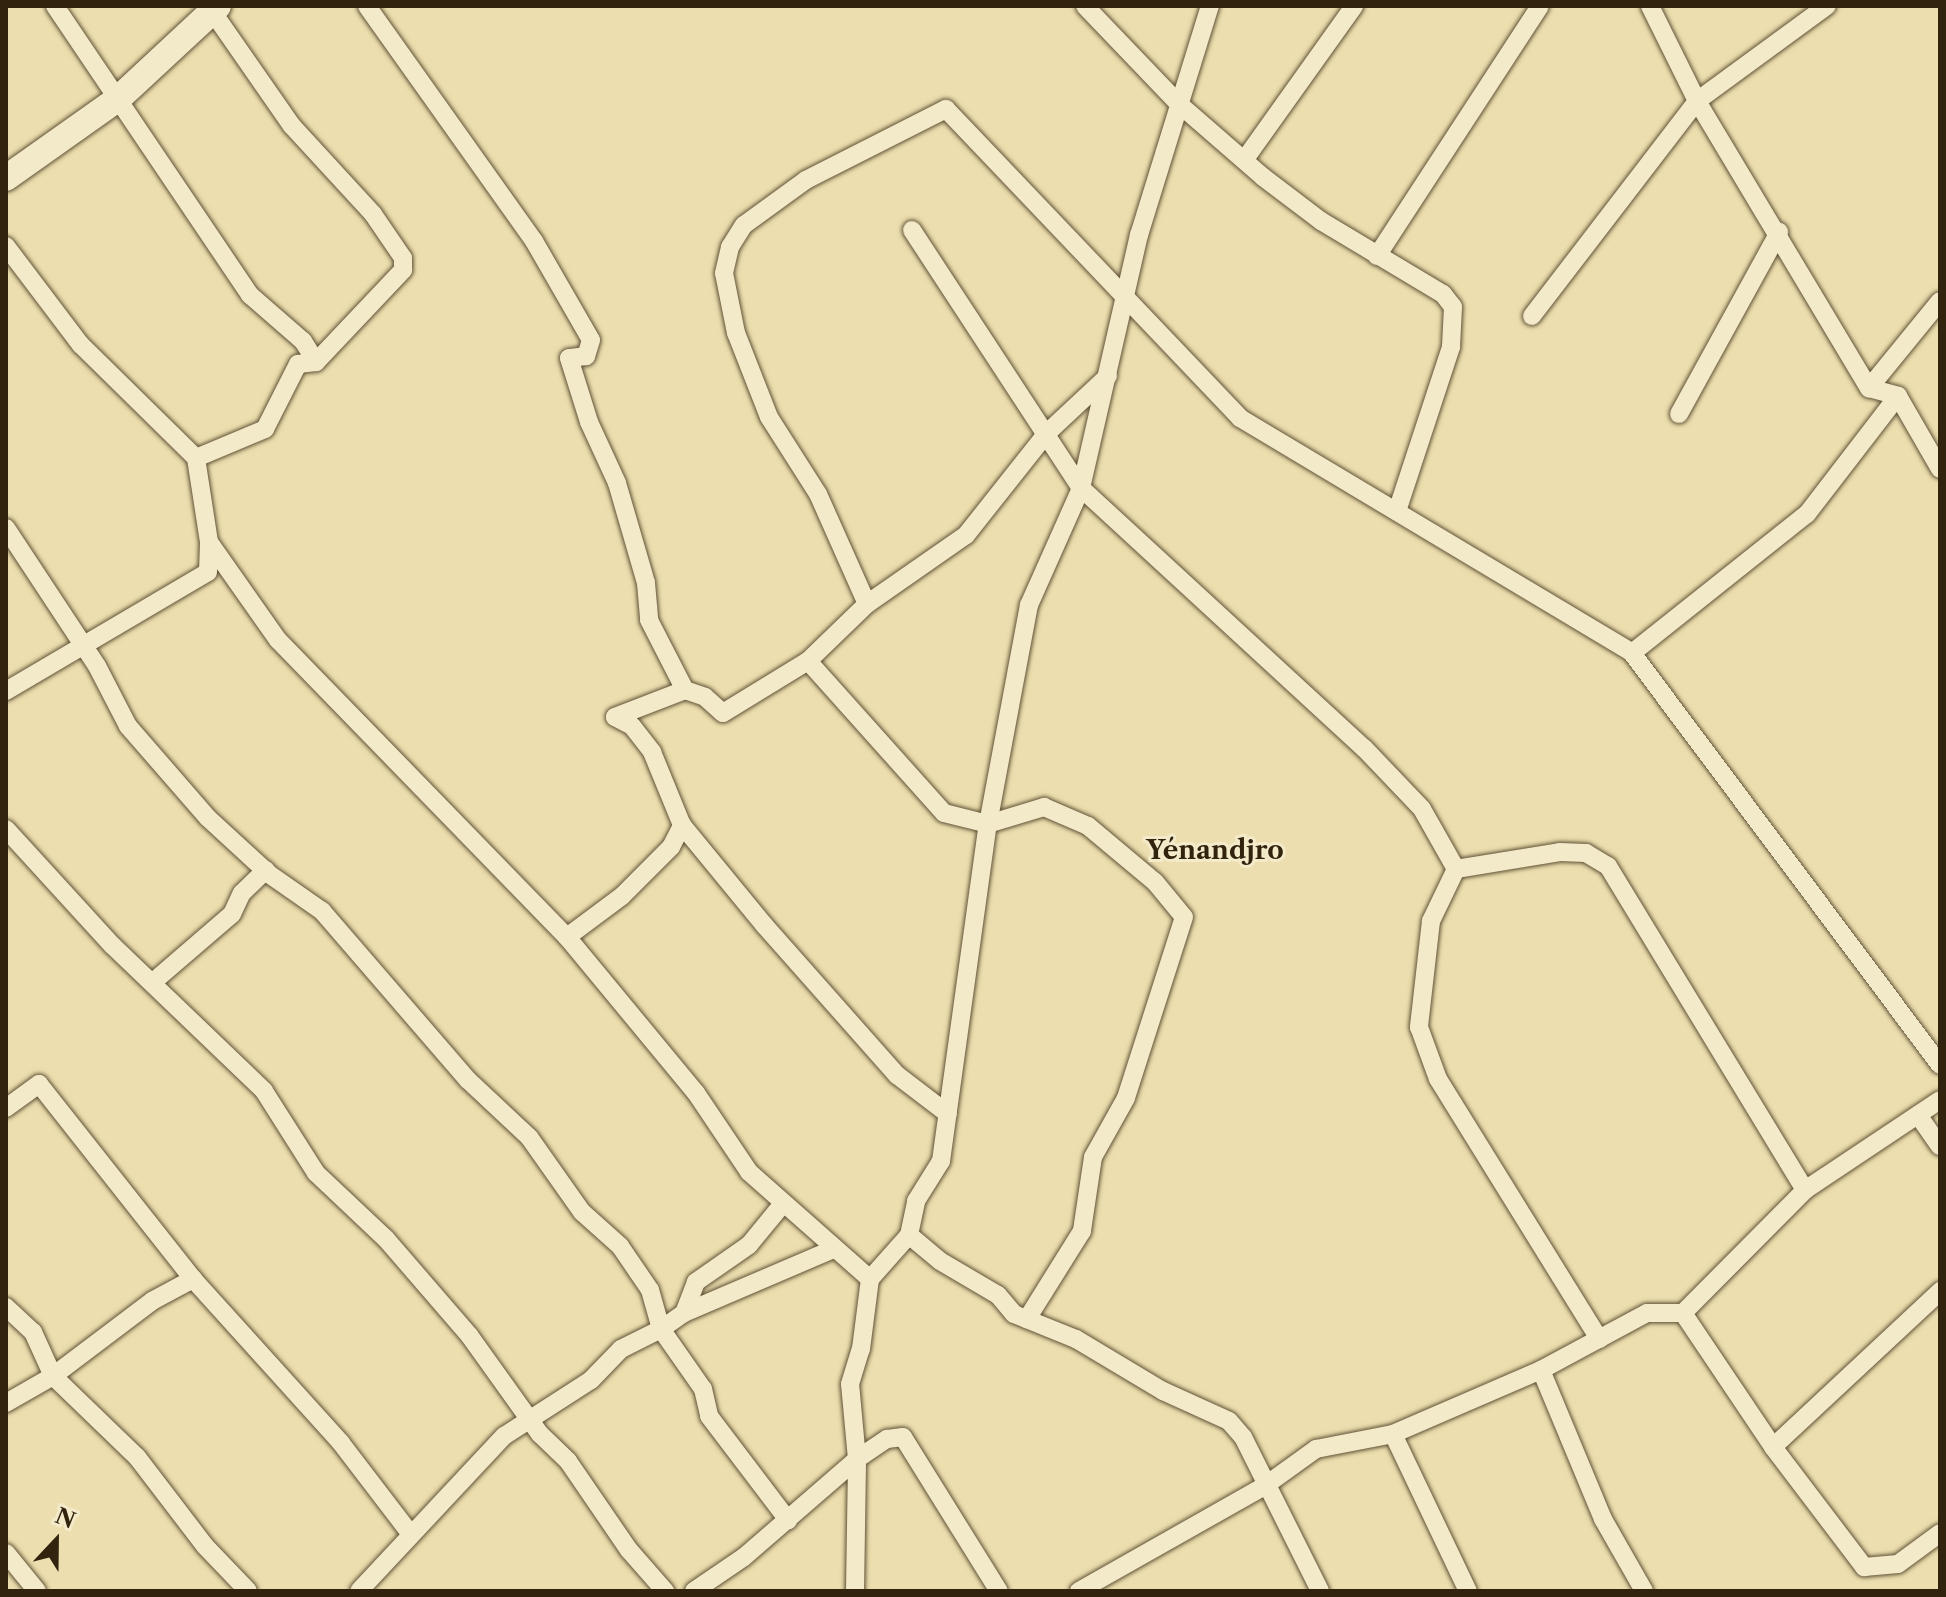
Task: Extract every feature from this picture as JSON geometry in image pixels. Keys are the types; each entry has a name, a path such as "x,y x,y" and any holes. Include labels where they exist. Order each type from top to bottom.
{"main road":[{"path":"9,170 119,98 215,8"}],"street":[{"path":"55,6 250,295 303,341 316,362"},
{"path":"367,6 534,241 591,340 586,356 569,358 589,422 617,483 646,583 649,620 685,690"},
{"path":"1085,6 1179,104 1245,159 1321,221 1443,294 1453,307 1455,325 1397,511"},
{"path":"855,1591 857,1459 850,1384 861,1349 870,1279 909,1235 916,1201 941,1161 988,824 1029,605 1081,488 1109,375 1125,291 1210,6"},
{"path":"1245,159 1354,6"},
{"path":"1377,256 1540,6"},
{"path":"1650,6 1697,101 1779,232 1869,388 1898,396 1940,469"},
{"path":"1532,316 1697,101 1827,6"},
{"path":"196,458 265,429 298,364 316,362 398,281 403,258 373,214 292,126 215,8"},
{"path":"867,604 818,494 769,417 736,333 724,273 730,247 744,225 806,180 946,109 1125,291 1240,418 1632,653 1940,1065"},
{"path":"912,230 1081,488 1364,748 1422,809 1456,869"},
{"path":"1679,414 1779,232"},
{"path":"6,246 81,345 196,458 209,542 208,572 81,643 6,691"},
{"path":"1869,388 1940,301"},
{"path":"948,1114 897,1075 682,825 652,752 632,726 615,717 685,690 705,697 723,713 808,661 867,604 966,535 1046,434 1109,375"},
{"path":"1632,653 1807,514 1898,396"},
{"path":"6,528 81,643 128,726 208,818 266,870 322,911 468,1080 529,1137 582,1212 620,1246 650,1290 661,1329 703,1389 709,1416 788,1520"},
{"path":"209,542 278,640 567,937 696,1093 749,1172 781,1206 870,1279"},
{"path":"808,661 944,813 988,824 1044,807 1088,826 1155,882 1184,917 1126,1098 1093,1157 1082,1231 1027,1319"},
{"path":"567,937 622,896 671,847 682,825"},
{"path":"6,829 153,982 264,1091 316,1173 386,1239 469,1335 530,1420 568,1461 629,1550 665,1591"},
{"path":"1456,869 1560,852 1586,853 1608,866 1805,1190"},
{"path":"1456,869 1431,921 1419,1027 1438,1079 1599,1339"},
{"path":"153,982 232,914 242,893 266,870"},
{"path":"6,1108 39,1084 193,1279 341,1443 409,1532"},
{"path":"1079,1591 1266,1485 1316,1449 1393,1434 1541,1370 1647,1313 1683,1313 1805,1190 1940,1100"},
{"path":"1918,1115 1940,1146"},
{"path":"684,1313 696,1282 749,1245 781,1206"},
{"path":"909,1235 1027,1319 1229,1421 1266,1485 1320,1591"},
{"path":"359,1591 372,1584 400,1551 409,1532 452,1495 504,1436 591,1380 621,1349 661,1329 684,1313 833,1249"},
{"path":"6,1403 53,1376 152,1301 193,1279"},
{"path":"1773,1447 1940,1291"},
{"path":"6,1307 33,1332 53,1376 137,1457 205,1546 248,1591"},
{"path":"1683,1313 1773,1447 1864,1567 1898,1564 1940,1533"},
{"path":"1541,1370 1603,1519 1644,1591"},
{"path":"1393,1434 1468,1591"},
{"path":"694,1591 788,1520 857,1459 887,1439 903,1437 999,1591"},
{"path":"6,1553 37,1591"}],"district":[{"name":"Yénandjro","path":"1215,851"}]}
